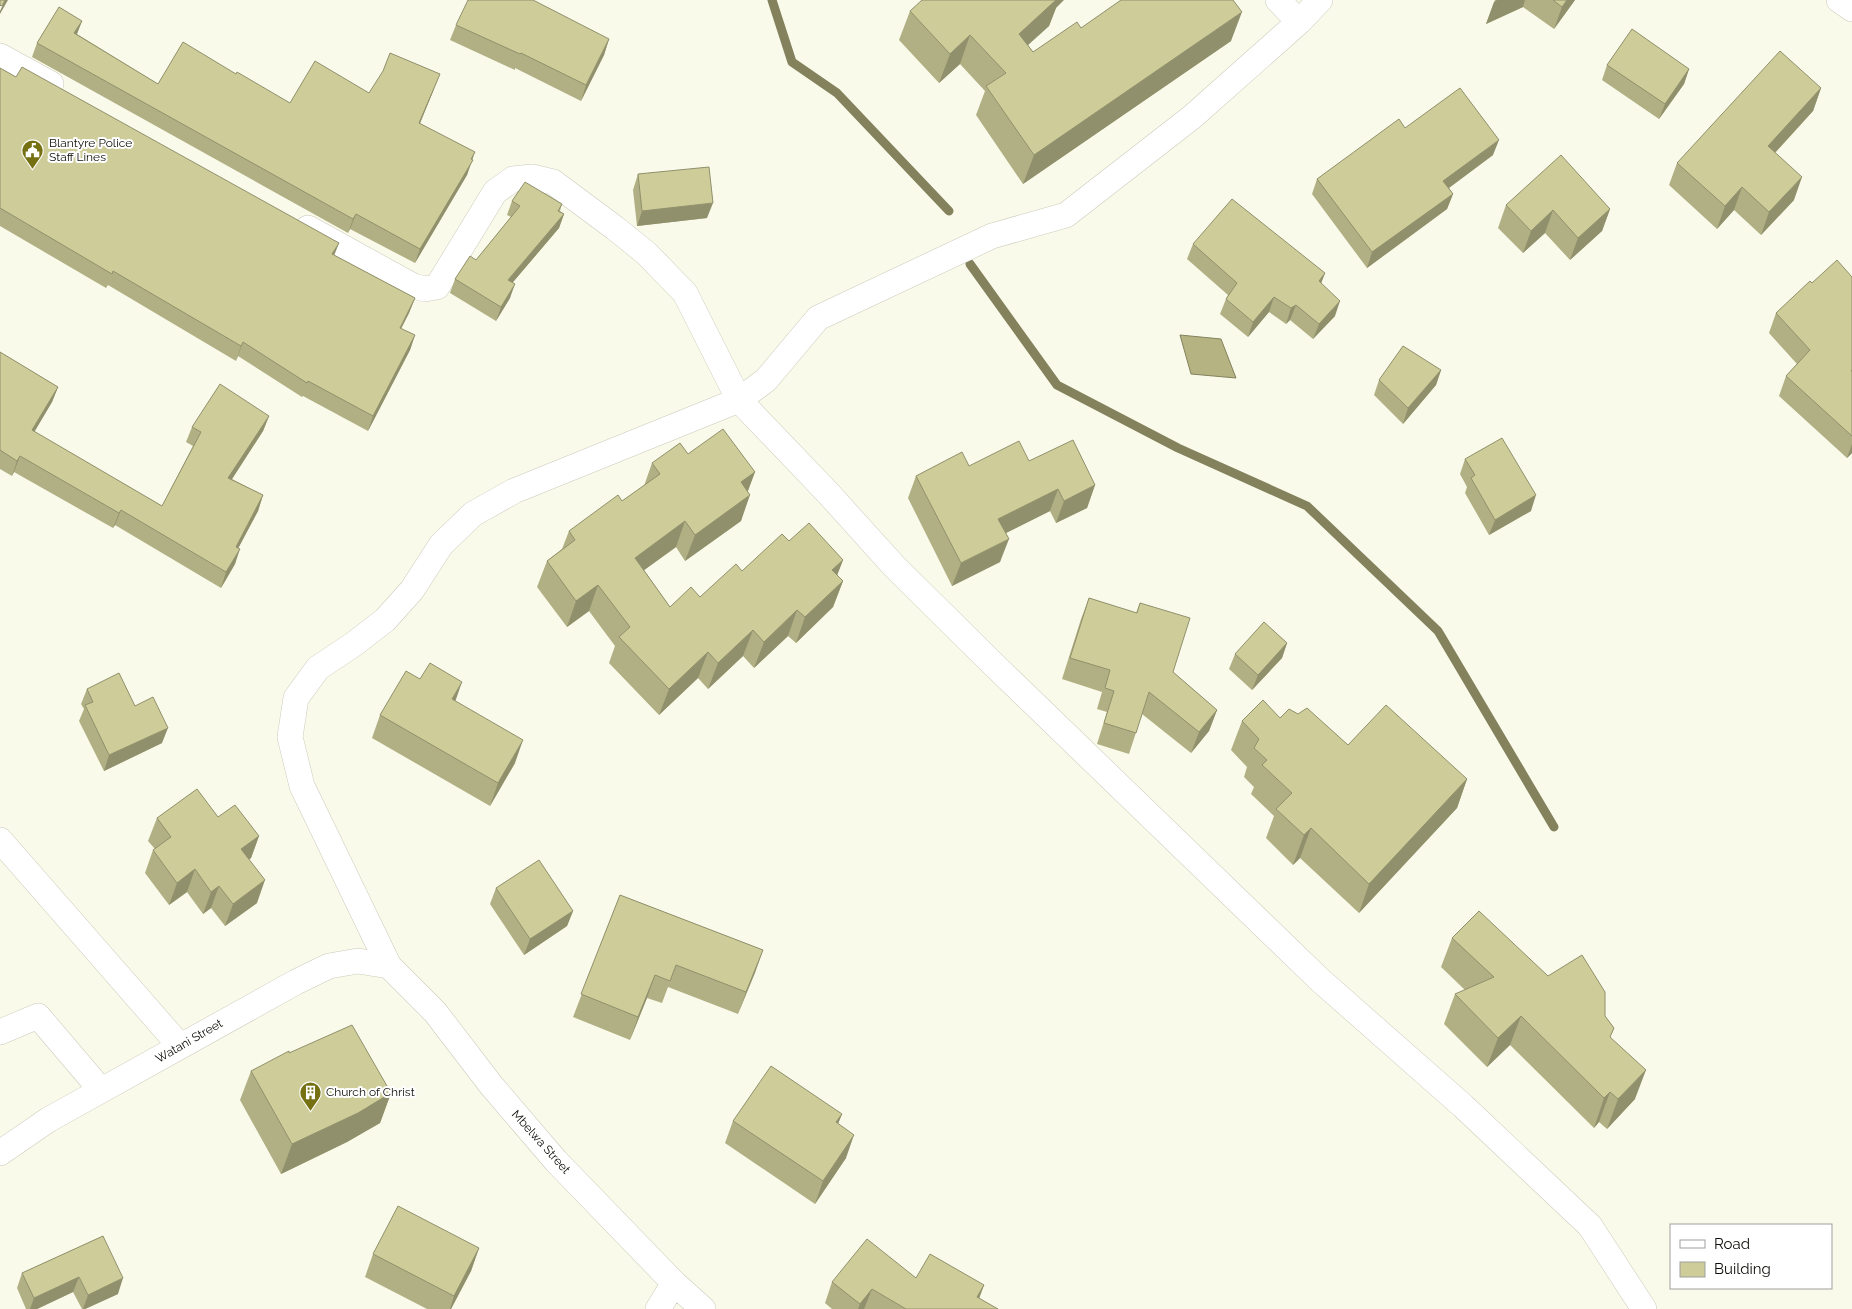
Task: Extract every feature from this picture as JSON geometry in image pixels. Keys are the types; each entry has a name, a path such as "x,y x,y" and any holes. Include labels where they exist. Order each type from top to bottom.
{"street":[{"path":"1278,0 1299,22"},
{"name":"Mbelwa Street","path":"703,1309 674,1283 556,1160 491,1085 435,1012 389,966 302,786 290,737 296,698 318,668 385,620 412,590 441,545 473,514 514,490 739,400 766,380 818,318 992,236 1066,215 1192,117 1299,22 1320,0"},
{"path":"1839,0 1852,9"},
{"path":"0,56 69,94"},
{"path":"293,219 413,286 426,289 437,287 494,192 513,179 532,177 553,182 646,253 684,293 739,400 828,492 894,566 990,662 1320,980 1463,1106 1590,1226 1644,1309"},
{"path":"0,840 180,1046"},
{"name":"Watani Street","path":"0,1153 48,1120 288,986 329,966 358,961 389,966"},
{"path":"0,1032 38,1016 101,1090"},
{"path":"658,1309 674,1283"}],"shaded area":[{"path":"1180,335 1221,339 1236,378 1191,374"}],"building":[{"path":"0,0 5,0 2,6 0,6"},
{"path":"468,0 533,0 609,39 586,85 521,53 456,25"},
{"path":"922,0 1056,0 1019,34 1033,52 1077,22 1081,28 1121,0 1233,0 1242,12 1034,155 986,86 1006,73 970,35 950,54 910,11"},
{"path":"1553,0 1567,0 1562,7"},
{"path":"59,7 82,21 74,33 158,84 183,42 236,74 237,72 290,103 315,61 369,93 383,71 390,53 440,74 419,123 475,152 471,159 473,160 420,249 356,214 353,219 37,43"},
{"path":"1632,29 1689,69 1665,104 1607,65"},
{"path":"1780,51 1821,88 1768,146 1802,177 1769,212 1742,187 1725,206 1677,163"},
{"path":"22,67 339,243 332,254 415,298 400,328 415,335 373,416 308,381 307,383 243,342 241,346 113,271 112,274 0,208 0,68 16,77"},
{"path":"1460,88 1499,140 1443,181 1453,194 1372,252 1317,179 1399,119 1405,128"},
{"path":"1561,155 1610,209 1578,238 1553,210 1531,231 1506,205"},
{"path":"709,167 713,203 642,211 638,174"},
{"path":"525,182 562,204 558,211 564,214 508,280 515,284 501,307 455,279 470,256 476,260 520,206 512,201"},
{"path":"1232,199 1325,273 1319,281 1340,301 1319,324 1296,305 1291,308 1274,297 1253,322 1226,299 1237,283 1193,244"},
{"path":"1837,260 1852,277 1852,436 1786,376 1810,350 1776,313 1810,281 1812,283"},
{"path":"1403,346 1441,370 1408,408 1379,380"},
{"path":"0,352 58,387 32,430 162,506 201,432 192,427 220,384 269,416 228,478 263,495 236,547 240,549 226,572 121,510 119,513 20,456 17,461 0,450"},
{"path":"723,429 755,472 741,482 750,495 695,535 685,521 635,558 670,607 691,587 700,597 736,564 742,571 782,534 789,541 809,523 843,560 832,570 843,581 805,617 797,610 764,642 753,630 718,663 708,652 669,689 619,637 630,627 598,585 576,601 547,561 575,540 569,531 618,495 622,501 660,474 652,463 680,443 688,454"},
{"path":"1502,438 1536,495 1495,520 1471,478 1475,475 1465,459"},
{"path":"1073,440 1095,485 1064,501 1058,489 998,519 1009,539 961,563 916,476 962,452 969,466 1019,441 1029,461"},
{"path":"1089,598 1137,613 1140,603 1190,618 1173,672 1217,710 1199,732 1149,692 1136,733 1104,723 1114,691 1105,688 1110,670 1070,658"},
{"path":"1264,622 1287,643 1258,675 1235,654"},
{"path":"430,663 462,682 452,699 523,740 498,783 380,715 406,671 420,679"},
{"path":"119,673 135,706 153,697 168,728 109,755 85,705 93,702 87,689"},
{"path":"1263,700 1280,718 1289,709 1298,714 1307,708 1348,745 1386,705 1467,779 1369,884 1311,828 1304,835 1276,809 1292,793 1262,765 1267,760 1254,748 1259,739 1242,721"},
{"path":"197,789 218,817 235,805 259,836 241,849 265,880 233,904 219,886 211,892 195,869 177,883 153,850 171,837 157,818"},
{"path":"539,860 573,911 530,939 496,888"},
{"path":"620,895 763,950 746,992 676,965 670,981 655,975 638,1017 581,994"},
{"path":"1479,911 1548,976 1582,955 1605,992 1605,1016 1614,1028 1610,1037 1646,1070 1618,1099 1610,1092 1604,1098 1521,1016 1498,1038 1455,994 1494,977 1452,938"},
{"path":"352,1025 391,1093 358,1113 292,1144 251,1071 289,1051 289,1053"},
{"path":"771,1066 842,1114 836,1122 854,1135 823,1181 733,1121"},
{"path":"398,1206 479,1248 454,1296 373,1254"},
{"path":"103,1236 123,1278 88,1295 79,1277 34,1298 22,1273"},
{"path":"867,1239 916,1278 930,1254 984,1285 977,1297 998,1309 906,1309 872,1289 860,1304 832,1282"}],"waterway":[{"path":"772,0 792,62 837,93 949,211"},
{"path":"970,264 1057,385 1178,448 1307,506 1438,631 1554,827"}],"place":[{"name":"Blantyre Police Staff Lines","path":"33,169"},
{"name":"Church of Christ","path":"310,1111"}]}
